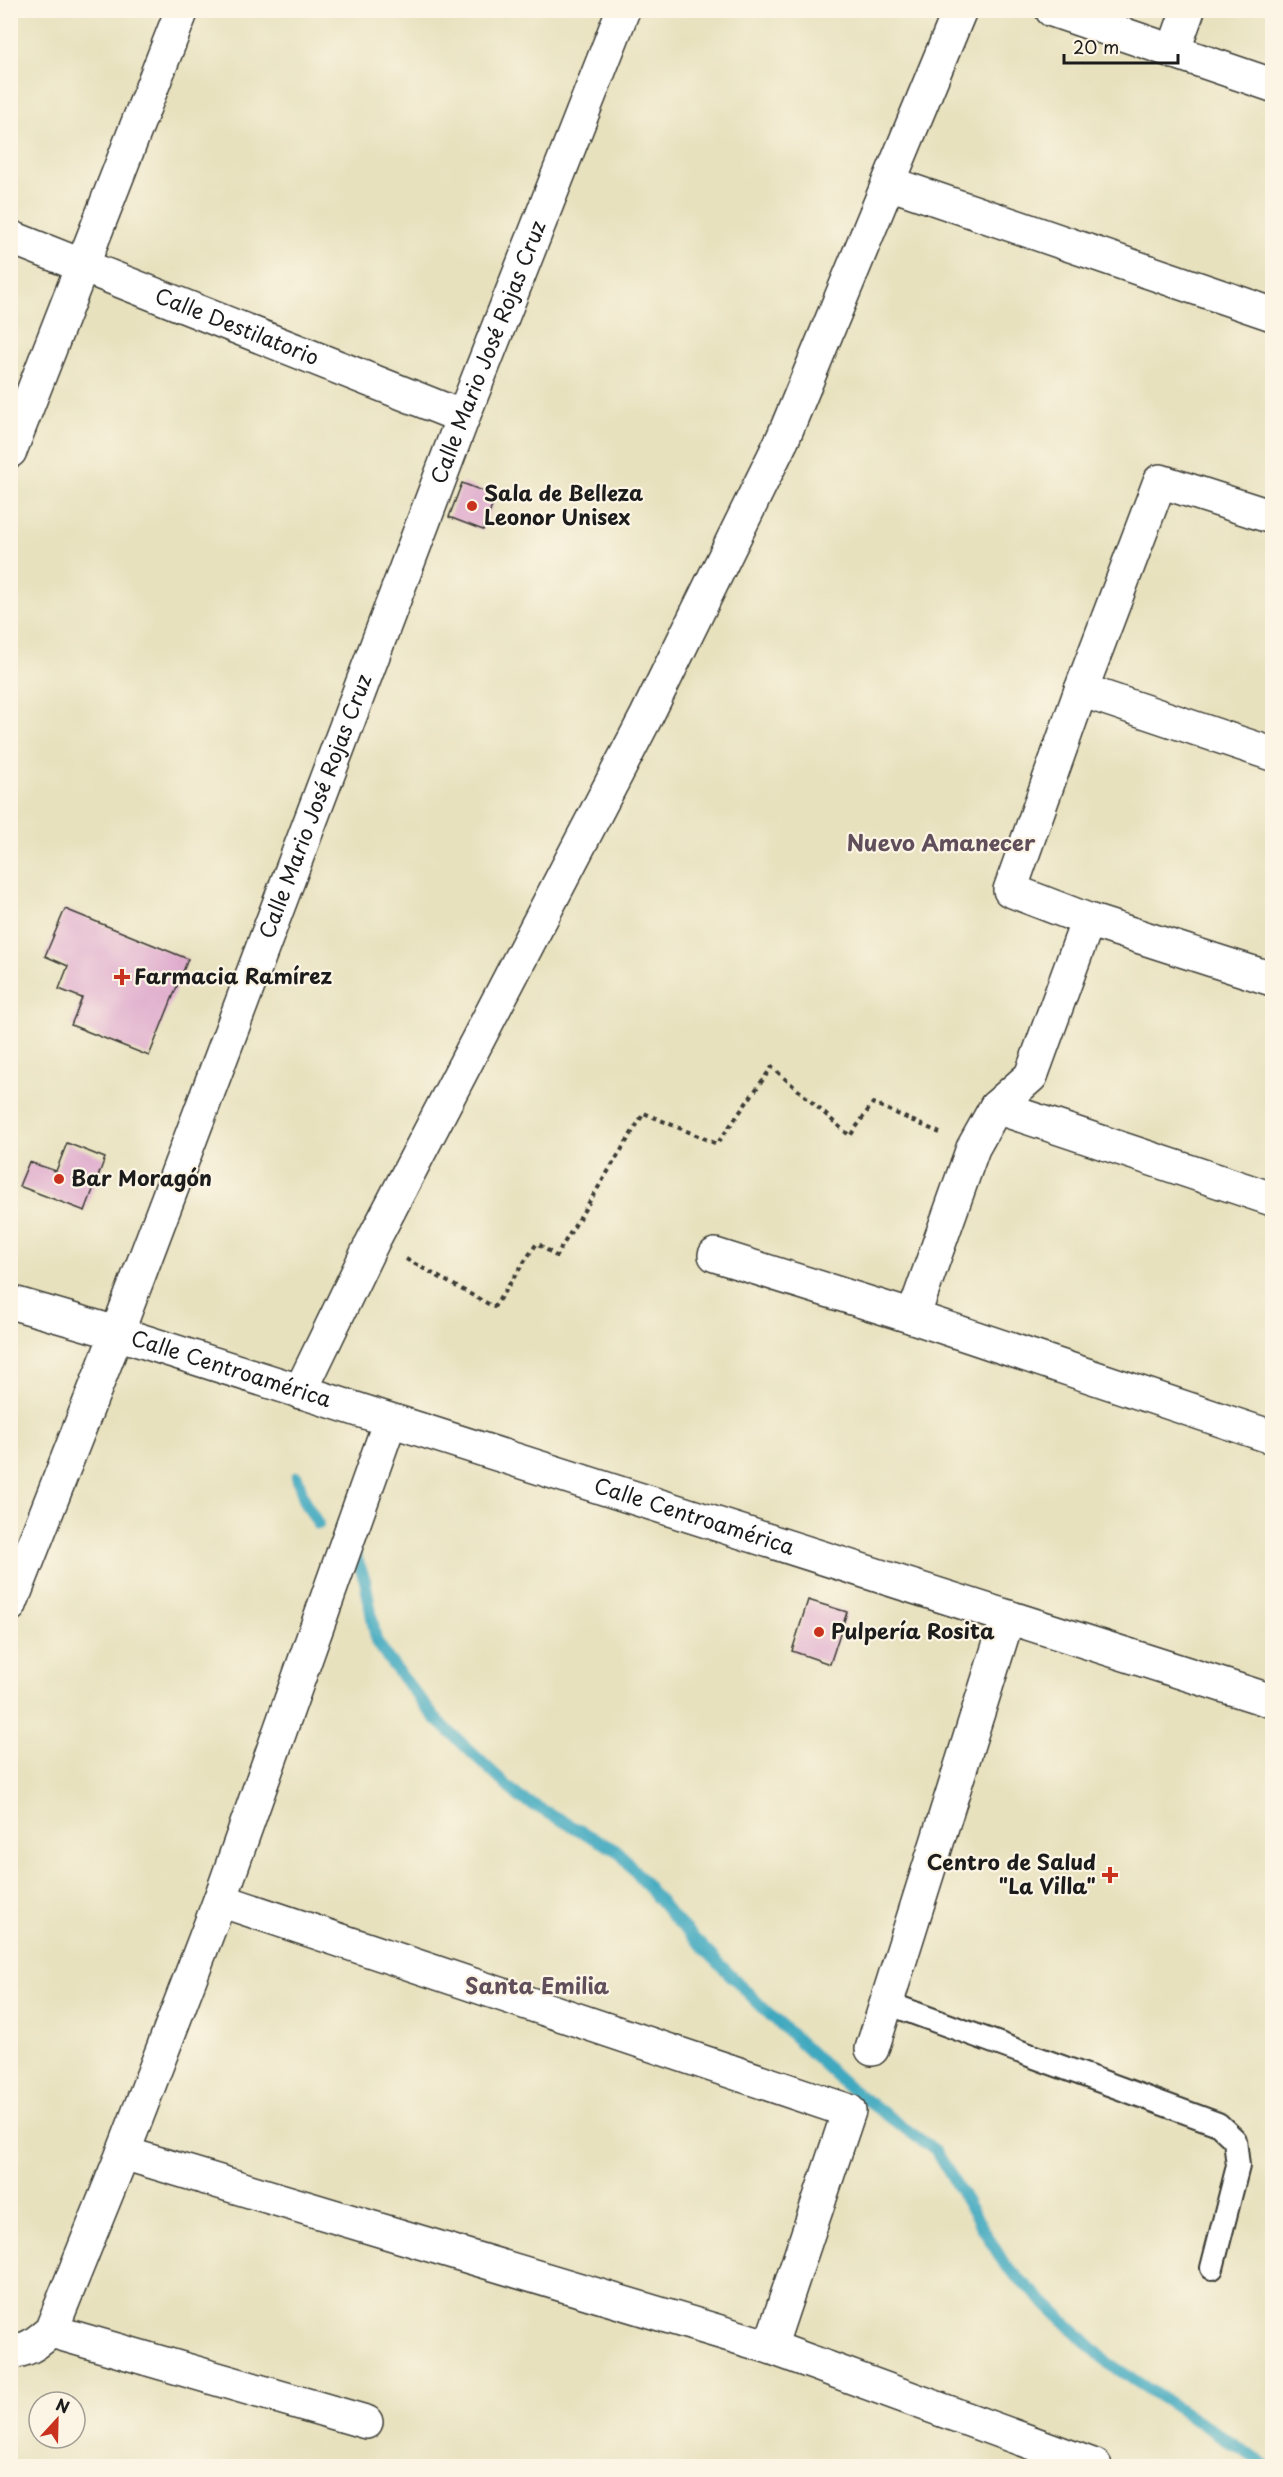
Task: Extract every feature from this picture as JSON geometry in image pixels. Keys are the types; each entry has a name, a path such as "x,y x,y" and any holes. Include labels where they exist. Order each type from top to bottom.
{"street":[{"path":"10,451 182,10"},
{"name":"Calle Mario José Rojas Cruz","path":"10,1605 117,1333 463,417 623,10"},
{"path":"300,1392 373,1241 647,715 772,459 960,10"},
{"path":"1052,10 1272,85"},
{"path":"1173,52 1188,10"},
{"path":"889,183 1272,314"},
{"name":"Calle Destilatorio","path":"10,237 463,417"},
{"path":"1272,517 1161,481 1081,690 1010,890 1088,920 1272,979"},
{"path":"1081,690 1272,754"},
{"path":"913,1317 973,1148 996,1107 1030,1076 1088,920"},
{"path":"996,1107 1272,1199"},
{"path":"715,1255 913,1317 1272,1437"},
{"name":"Calle Centroamérica","path":"10,1302 117,1333 1272,1701"},
{"path":"10,2351 33,2346 51,2331 123,2153 220,1900 390,1421"},
{"path":"872,2049 1008,1617"},
{"path":"220,1900 849,2111 770,2347"},
{"path":"123,2153 770,2347 1095,2466"},
{"path":"51,2331 366,2421"}],"lane":[{"path":"886,2003 1218,2124 1235,2140 1238,2166 1212,2268"}],"path":[{"path":"373,1241 494,1307 537,1243 556,1256 644,1113 717,1144 772,1067 850,1136 873,1103 973,1148"}],"building":[{"name":"Sala de Belleza Leonor Unisex","path":"462,483 496,496 483,530 449,517"},
{"name":"Farmacia Ramírez","path":"65,909 188,959 149,1056 71,1025 82,998 59,989 68,966 45,956"},
{"name":"Bar Moragón","path":"67,1143 105,1158 85,1211 19,1186 29,1162 56,1171"},
{"name":"Pulpería Rosita","path":"808,1600 847,1612 830,1664 792,1651"}],"waterway":[{"path":"297,1477 305,1502 318,1524"},
{"path":"354,1551 365,1580 376,1640 435,1718 519,1797 619,1852 672,1916 765,2010 848,2087 936,2151 1005,2265 1108,2363 1267,2466"}],"place":[{"name":"Sala de Belleza Leonor Unisex","path":"472,506"},
{"name":"Farmacia Ramírez","path":"122,977"},
{"name":"Bar Moragón","path":"59,1179"},
{"name":"Pulpería Rosita","path":"819,1632"},
{"name":"Centro de Salud \"La Villa\"","path":"1110,1875"}],"district":[{"name":"Nuevo Amanecer","path":"941,843"},
{"name":"Santa Emilia","path":"537,1986"}]}
